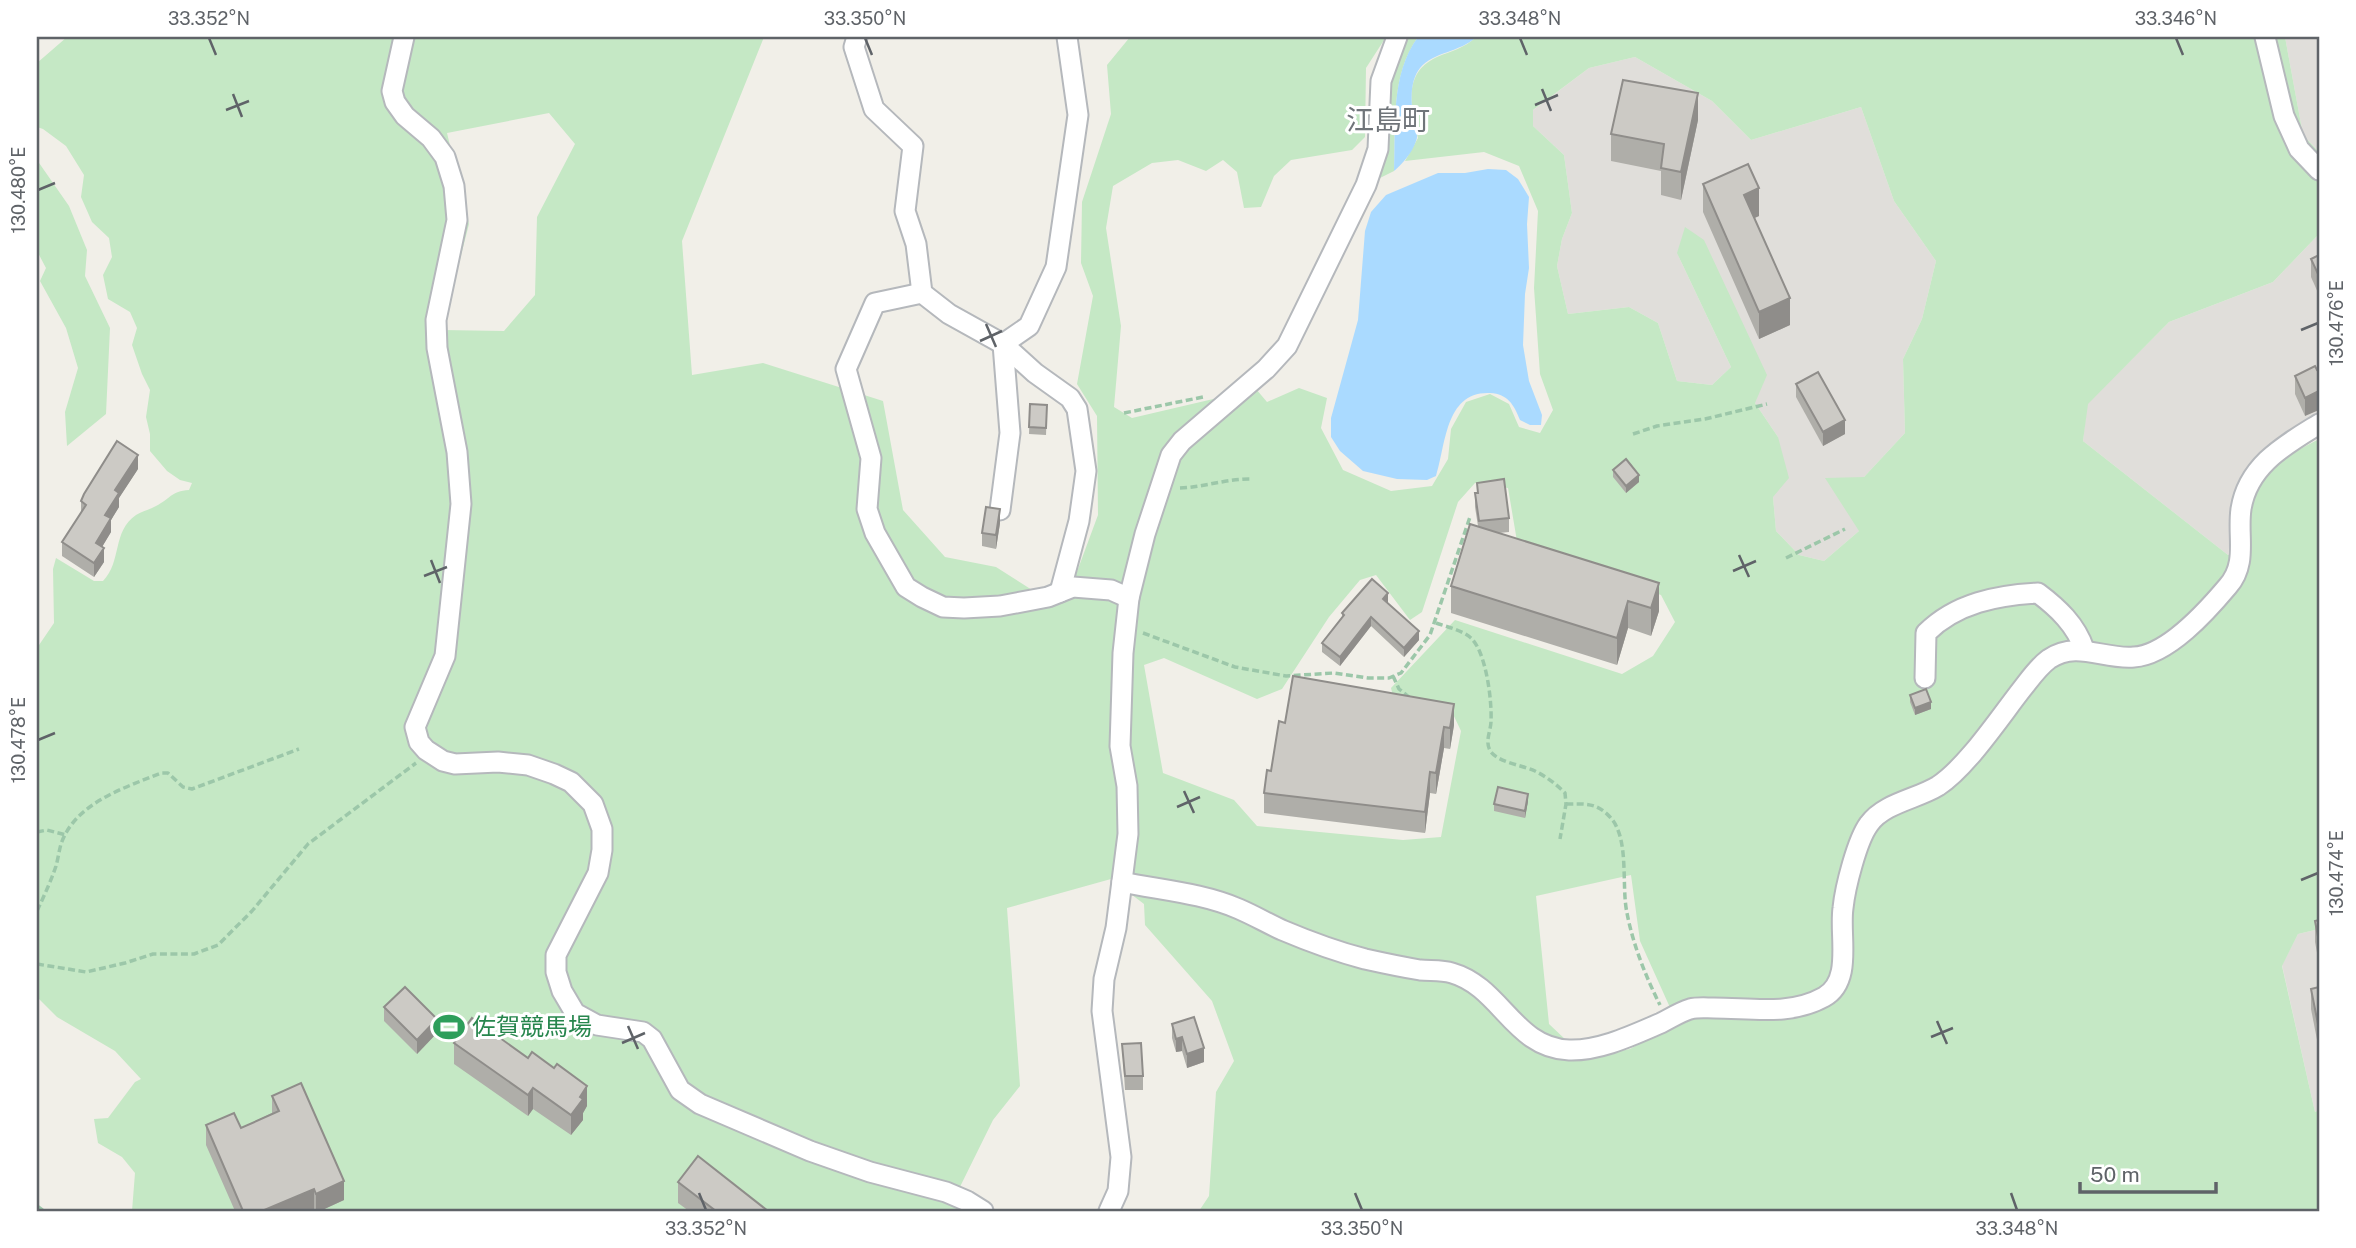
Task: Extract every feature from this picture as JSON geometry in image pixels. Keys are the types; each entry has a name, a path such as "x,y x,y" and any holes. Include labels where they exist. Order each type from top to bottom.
{"street":[{"path":"404,37 392,91 395,102 405,116 431,138 445,157 454,186 457,220 436,320 437,348 457,452 461,504 444,656 415,727 419,742 443,761 455,764 498,762 528,765 554,774 571,782 593,804 602,829 598,873 556,955 556,972 562,991 575,1013 597,1025 643,1032 652,1039 680,1090 700,1104 810,1151 870,1172 946,1192 984,1211"},
{"path":"857,37 854,47 874,109 913,146 905,211 916,244 922,293 949,314 1003,344 1035,373 1070,398 1077,409 1086,471 1079,521 1060,592"},
{"path":"1003,344 1029,326 1056,267 1078,115 1067,37"},
{"path":"1109,1211 1118,1191 1121,1157 1102,1011 1104,979 1116,928 1128,834 1127,786 1120,746 1129,598 1145,534 1171,455 1182,441 1266,369 1287,346 1366,185 1378,149 1381,80 1397,37"},
{"path":"2265,37 2284,116 2299,149 2319,170"},
{"path":"922,293 874,303 846,369 871,458 867,509 875,533 906,587 943,607 1000,606 1048,597 1073,587 1111,590 1129,598"},
{"path":"1000,510 1010,433 1003,344"},
{"path":"1122,882 1204,898 1236,908 1285,931 1363,958 1420,970 1452,973 1472,982 1534,1041 1552,1048 1589,1049 1620,1040 1693,1008 1777,1011 1821,999 1835,989 1842,965 1842,910 1861,840 1870,821 1903,801 1939,786 1969,758 2049,659 2068,651 2084,649 2119,657 2151,654 2164,647 2192,623 2235,577 2242,554 2241,509 2249,485 2260,466 2281,448 2319,424"},
{"path":"1925,678 1926,633 1940,619 1969,606 2006,595 2038,593 2057,607 2079,635 2084,649"}],"path":[{"path":"1124,413 1202,397 1215,391"},
{"path":"1633,434 1657,426 1705,419 1767,404"},
{"path":"1161,487 1198,488 1233,479 1250,479"},
{"path":"1126,626 1235,667 1286,676 1335,673 1389,678 1401,673 1430,635 1470,517"},
{"path":"1787,558 1845,529"},
{"path":"1435,623 1471,638 1480,656 1489,695 1489,748 1494,755 1550,779 1565,793 1566,804 1560,839"},
{"path":"1393,676 1399,689 1410,698 1419,700"},
{"path":"37,911 57,863 61,843 80,817 110,794 161,773 168,773 183,787 192,789 299,749"},
{"path":"37,964 86,972 153,954 194,954 218,945 253,911 308,844 416,764 426,750"},
{"path":"1566,804 1594,804 1612,819 1624,860 1625,901 1634,943 1652,989 1668,1019"},
{"path":"37,832 47,830 66,835"},
{"path":"37,1206 44,1211"}],"shaded area":[{"path":"2285,37 2319,37 2319,152 2303,135"},
{"path":"1635,57 1712,101 1751,140 1861,107 1894,201 1936,261 1922,319 1903,359 1905,433 1864,477 1859,531 1824,561 1799,555 1776,531 1773,497 1778,437 1755,403 1677,253 1731,367 1712,385 1677,381 1658,323 1629,307 1568,314 1557,266 1562,239 1572,213 1564,155 1533,126 1532,111 1589,68"},
{"path":"2319,234 2319,417 2265,449 2235,491 2228,555 2083,441 2087,404 2169,322 2273,282"},
{"path":"2319,929 2319,1110 2315,1112 2282,965 2298,934"}],"green space":[{"path":"67,37 764,37 682,241 692,375 763,363 883,401 903,510 945,557 996,567 1054,604 1068,596 1098,515 1097,416 1077,384 1093,296 1081,263 1082,202 1111,114 1107,65 1130,37 1386,37 1366,68 1365,137 1352,150 1291,160 1274,176 1261,207 1244,208 1237,172 1223,160 1206,171 1178,160 1152,163 1113,186 1106,228 1121,326 1114,407 1132,418 1256,389 1267,402 1299,388 1327,398 1321,428 1343,470 1391,491 1432,486 1448,459 1451,429 1466,402 1490,394 1509,404 1519,427 1540,433 1553,410 1540,374 1534,288 1538,211 1519,166 1484,152 1405,161 1418,138 1412,92 1418,72 1437,57 1463,47 1476,37 2285,37 2303,135 2319,152 2319,234 2273,282 2169,322 2088,404 2083,441 2228,555 2249,547 2249,503 2274,463 2319,439 2319,929 2298,934 2282,966 2315,1112 2319,1110 2319,1211 1199,1211 1209,1196 1216,1092 1234,1061 1212,1001 1145,925 1144,904 1111,879 1007,908 1020,1086 993,1120 952,1203 968,1211 132,1211 135,1173 122,1157 98,1143 94,1119 108,1118 135,1082 141,1079 115,1051 57,1017 37,997 37,648 54,623 53,569 56,558 94,581 103,581 113,565 123,529 128,522 174,494 189,490 192,483 180,480 167,471 150,451 146,417 150,390 132,345 137,328 130,312 108,299 103,275 112,257 109,238 92,222 81,197 84,175 66,146 37,127 37,63","holes":["1635,57 1712,101 1751,140 1861,107 1894,201 1936,261 1922,319 1903,359 1905,433 1864,477 1825,478 1859,531 1824,561 1799,555 1776,531 1773,497 1789,478 1778,437 1755,403 1767,375 1704,240 1685,227 1677,253 1731,367 1712,385 1677,381 1658,323 1629,307 1568,314 1557,266 1562,239 1572,213 1564,155 1533,126 1533,110 1589,68","549,113 575,144 537,217 535,295 504,331 442,330 469,224 447,133","1475,483 1508,488 1518,547 1661,595 1675,622 1653,656 1622,674 1455,620 1391,688 1396,708 1452,712 1461,731 1441,837 1403,840 1257,826 1234,800 1163,773 1144,665 1164,658 1257,699 1282,689 1329,617 1360,580 1376,575 1410,620 1422,612 1458,502","1631,875 1640,941 1677,1023 1630,1049 1585,1058 1549,1024 1536,896"]},
{"path":"1402,37 1418,37 1409,52 1399,85 1394,171 1376,180 1386,78"},
{"path":"37,160 69,206 87,250 85,276 110,328 106,414 67,446 65,412 78,368 66,328 40,281 46,268 37,251"}],"water":[{"path":"1418,37 1476,37 1463,46 1432,59 1416,74 1412,86 1412,100 1417,139 1410,154 1394,171 1399,84 1409,52"},
{"path":"1488,169 1506,170 1518,179 1529,197 1529,268 1523,345 1529,381 1542,415 1541,425 1530,425 1520,420 1513,405 1506,398 1490,393 1475,395 1464,401 1450,422 1436,476 1427,480 1397,479 1363,471 1340,451 1331,437 1331,418 1358,320 1365,231 1371,212 1386,195 1438,173 1465,173"}],"building":[{"path":"1623,80 1698,93 1681,172 1661,168 1664,144 1611,134"},
{"path":"1748,164 1759,188 1744,195 1790,298 1759,312 1703,184"},
{"path":"2319,255 2319,276 2311,259"},
{"path":"2315,366 2319,369 2319,391 2305,398 2295,376"},
{"path":"1818,372 1845,420 1823,432 1796,384"},
{"path":"1030,404 1047,405 1046,428 1029,427"},
{"path":"117,441 138,455 115,490 119,493 105,515 111,518 96,543 104,548 94,563 62,542 86,505 81,501 84,494"},
{"path":"1626,459 1639,475 1626,486 1613,470"},
{"path":"1504,479 1509,518 1479,521 1475,493 1478,493 1477,483"},
{"path":"986,507 1000,509 996,535 982,533"},
{"path":"1470,524 1659,583 1651,608 1628,601 1617,638 1451,586"},
{"path":"1372,579 1388,593 1383,599 1419,631 1404,648 1371,617 1340,657 1322,643 1344,615 1342,613"},
{"path":"1293,676 1454,704 1450,728 1444,727 1436,773 1430,772 1425,812 1264,793 1267,770 1271,771 1279,721 1285,723"},
{"path":"1926,689 1931,702 1915,708 1910,695"},
{"path":"1498,787 1528,794 1525,811 1494,804"},
{"path":"2319,920 2319,942 2315,921"},
{"path":"405,987 437,1019 417,1040 384,1007"},
{"path":"2319,987 2319,1029 2311,989"},
{"path":"1194,1017 1204,1048 1187,1054 1182,1037 1176,1039 1172,1024"},
{"path":"472,1018 528,1058 532,1052 554,1068 557,1064 587,1086 580,1097 583,1099 571,1115 533,1088 528,1095 454,1043"},
{"path":"1141,1043 1143,1076 1125,1076 1122,1044"},
{"path":"301,1083 344,1181 316,1194 314,1189 262,1211 243,1211 206,1125 234,1113 241,1128 279,1111 272,1096"},
{"path":"698,1156 768,1211 716,1211 678,1182"}],"place":[{"name":"佐賀競馬場","path":"449,1027"}],"district":[{"name":"江島町","path":"1388,120"}]}
